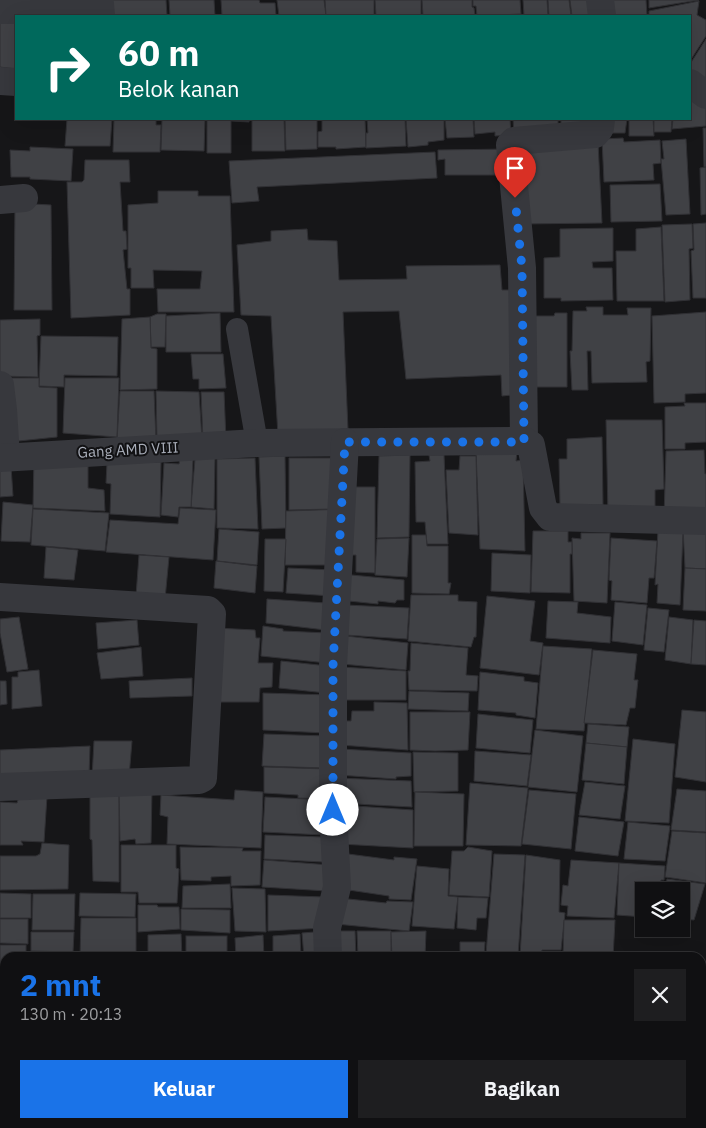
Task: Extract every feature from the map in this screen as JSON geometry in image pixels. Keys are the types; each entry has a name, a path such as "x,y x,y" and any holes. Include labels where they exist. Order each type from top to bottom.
{"street":[{"path":"600,0 602,15"},
{"path":"0,10 21,10 36,5 97,2 100,4 101,15"},
{"path":"0,81 15,82"},
{"path":"691,84 706,95"},
{"path":"601,120 600,128 595,134 514,141 510,145 522,268 524,442 531,445 543,508 550,517 706,521"},
{"path":"0,385 3,410 3,458"},
{"path":"328,952 327,928 337,887 333,810 333,666 345,442"},
{"name":"Gang AMD VIII","path":"3,458 257,443 524,442"},
{"path":"0,597 208,610 212,614 203,778 199,780 0,787"}],"lane":[{"path":"237,329 257,443"}],"building":[{"path":"101,0 166,0 167,15 102,15"},
{"path":"169,0 214,0 215,15 170,15"},
{"path":"221,0 259,0 260,3 275,3 276,15 222,15"},
{"path":"277,0 324,0 326,15 279,15"},
{"path":"325,0 374,0 374,15 326,15"},
{"path":"375,0 421,0 421,15 376,15"},
{"path":"422,0 472,0 475,15 423,15"},
{"path":"473,0 520,0 521,14 477,15 476,6 473,6"},
{"path":"523,0 547,0 548,15 524,15"},
{"path":"548,0 569,0 571,15 549,15"},
{"path":"570,0 595,0 597,15 572,15"},
{"path":"604,0 646,0 647,15 603,15"},
{"path":"649,0 699,0 649,8"},
{"path":"699,1 697,15 706,20 706,36 691,59 691,15 649,15 649,11"},
{"path":"0,11 15,16 15,69 0,67"},
{"path":"706,39 706,88 691,77 691,62"},
{"path":"691,94 706,100 706,126 672,129 673,120 691,120"},
{"path":"67,120 112,120 110,146 65,146"},
{"path":"114,120 156,120 156,125 161,125 160,152 113,152"},
{"path":"162,120 205,120 204,151 161,150"},
{"path":"207,120 249,120 249,122 231,121 231,153 207,153"},
{"path":"252,120 284,120 285,151 252,151"},
{"path":"285,120 317,120 317,149 286,150"},
{"path":"322,120 365,120 366,147 336,149 336,147 318,147 318,132 322,131"},
{"path":"367,120 405,120 406,146 366,148 366,133 368,133"},
{"path":"406,120 444,120 444,140 428,142 428,145 408,147"},
{"path":"445,120 473,120 474,137 447,138"},
{"path":"474,120 510,120 511,135 495,136 495,132 475,134"},
{"path":"513,120 558,120 558,133 514,134"},
{"path":"561,120 592,120 561,132"},
{"path":"608,120 627,120 625,133 608,133"},
{"path":"629,120 653,120 654,136 629,136"},
{"path":"654,120 672,120 671,132 654,132"},
{"path":"703,128 706,128 706,167 704,167"},
{"path":"623,138 624,142 660,140 661,163 653,164 654,180 604,182 602,139"},
{"path":"686,139 690,214 666,215 661,159 664,159 662,141"},
{"path":"598,142 602,223 520,224 514,146"},
{"path":"30,147 73,149 71,181 11,177 10,150 30,151"},
{"path":"509,149 508,175 445,175 445,159 438,160 438,150"},
{"path":"435,152 437,178 257,187 259,201 232,203 229,161"},
{"path":"85,160 129,160 130,182 120,182 123,231 126,231 127,249 123,250 127,289 130,289 130,315 71,318 67,182 82,182 84,180"},
{"path":"706,167 706,214 701,215 700,168"},
{"path":"660,184 662,221 611,222 610,185"},
{"path":"158,191 198,191 198,196 230,196 234,312 158,312 157,289 200,289 202,271 153,270 154,288 131,288 131,268 128,268 128,205 158,203"},
{"path":"15,203 51,205 52,310 14,310"},
{"path":"706,223 706,298 693,298 691,251 694,250 693,224"},
{"path":"692,224 693,248 689,249 690,300 665,302 662,225"},
{"path":"661,227 664,301 617,301 616,251 636,251 636,229"},
{"path":"613,228 613,261 592,262 593,268 612,268 613,300 561,301 561,298 544,298 544,258 560,257 560,229"},
{"path":"307,229 308,240 337,241 339,280 407,279 406,266 500,265 502,290 516,290 522,394 502,396 501,375 406,379 399,311 343,312 348,430 278,436 271,316 241,315 237,245 271,241 271,231"},
{"path":"586,307 603,307 603,315 628,315 627,308 651,308 650,361 646,362 647,382 592,383 591,351 587,351 588,390 572,390 570,351 572,351 573,311 587,311"},
{"path":"706,312 706,393 685,394 685,402 654,403 652,316"},
{"path":"220,313 221,352 166,352 166,316"},
{"path":"555,313 567,313 567,387 528,387 524,316 554,316"},
{"path":"157,314 166,314 165,347 151,347 150,317"},
{"path":"150,317 151,348 157,349 157,389 120,390 122,319"},
{"path":"40,319 40,335 37,336 38,377 0,376 0,320"},
{"path":"41,336 118,337 117,376 64,375 64,387 39,386"},
{"path":"191,354 223,354 226,388 199,389 199,379 193,379"},
{"path":"7,378 39,378 39,387 57,388 57,437 9,442"},
{"path":"65,378 119,378 117,437 63,433"},
{"path":"120,391 154,391 156,441 117,440"},
{"path":"156,391 199,392 202,440 157,440"},
{"path":"201,392 224,392 226,440 203,441"},
{"path":"684,403 706,403 706,442 685,443 685,449 665,449 665,407 685,406"},
{"path":"606,420 662,420 664,489 655,490 655,516 608,515"},
{"path":"602,437 603,505 560,506 559,459 567,459 567,439"},
{"path":"704,450 706,513 664,517 666,451"},
{"path":"517,451 516,461 523,460 525,551 480,549 476,452"},
{"path":"410,455 409,537 377,538 379,456"},
{"path":"429,455 444,455 448,544 427,544 425,522 416,522 415,462 430,461"},
{"path":"285,456 286,528 262,529 259,457"},
{"path":"460,456 476,456 478,535 449,533 446,470 459,470"},
{"path":"34,457 88,459 88,488 104,490 105,511 33,508"},
{"path":"215,458 214,509 191,507 195,459"},
{"path":"255,458 258,529 217,528 217,459"},
{"path":"289,458 331,458 333,509 289,510"},
{"path":"180,459 193,459 191,507 179,507 178,517 161,515 164,463 179,464"},
{"path":"161,462 160,517 110,514 111,484 106,483 107,463"},
{"path":"11,466 13,496 0,497 0,467"},
{"path":"349,487 375,487 375,573 356,572 356,555 340,555 328,565 285,565 286,511 349,509"},
{"path":"3,502 33,505 30,542 1,541"},
{"path":"180,508 216,510 213,560 106,552 110,520 178,524"},
{"path":"33,509 109,513 105,551 31,545"},
{"path":"683,528 706,528 706,569 685,568"},
{"path":"219,529 259,532 257,565 217,561"},
{"path":"658,530 683,532 680,605 657,603 658,584 655,585"},
{"path":"533,531 568,531 568,542 572,542 572,554 570,554 570,593 531,592"},
{"path":"581,533 610,533 607,603 574,601 572,538 581,539"},
{"path":"412,535 426,535 427,546 448,546 448,583 451,583 449,594 412,593"},
{"path":"409,538 407,577 375,575 377,539"},
{"path":"611,538 657,541 654,578 649,578 647,603 611,600 612,581 609,580"},
{"path":"265,539 286,539 283,592 264,591"},
{"path":"46,547 78,550 74,580 44,578"},
{"path":"492,553 531,555 530,593 491,591"},
{"path":"139,555 169,557 165,599 136,596"},
{"path":"216,561 257,566 255,593 214,588"},
{"path":"288,568 333,570 332,596 286,593"},
{"path":"685,568 706,569 706,611 683,610"},
{"path":"341,574 404,580 404,600 397,600 395,603 378,601 378,604 339,600"},
{"path":"411,595 458,595 458,601 477,602 476,637 474,637 471,647 408,641"},
{"path":"487,596 535,601 530,641 543,643 539,675 480,668"},
{"path":"267,599 326,603 334,631 266,623"},
{"path":"548,601 578,602 577,613 611,617 610,643 546,638"},
{"path":"615,602 647,605 643,645 612,641"},
{"path":"346,605 409,608 407,639 345,635"},
{"path":"648,608 669,610 664,652 644,650"},
{"path":"19,617 28,669 7,672 0,633 0,619"},
{"path":"669,617 693,620 691,664 665,660"},
{"path":"137,620 139,645 98,649 96,623"},
{"path":"694,620 706,621 706,665 691,664"},
{"path":"263,626 283,629 283,631 328,633 327,663 261,656"},
{"path":"216,628 255,630 256,638 260,638 258,663 273,663 272,687 260,688 259,702 218,702"},
{"path":"346,636 408,643 406,670 342,664"},
{"path":"411,643 468,648 466,675 478,676 477,691 409,690 408,671 410,671"},
{"path":"543,646 592,649 584,731 536,729"},
{"path":"141,647 143,676 101,679 97,653"},
{"path":"593,650 637,654 634,680 638,680 635,708 630,708 626,725 584,723"},
{"path":"281,661 328,666 326,693 279,688"},
{"path":"341,667 406,671 406,700 338,700"},
{"path":"39,670 42,706 12,709 12,677 18,677 18,672"},
{"path":"480,672 524,677 524,681 538,683 535,718 516,715 516,713 478,710"},
{"path":"192,678 192,696 130,698 129,681"},
{"path":"0,681 6,681 7,704 0,705"},
{"path":"409,691 469,693 468,711 408,709"},
{"path":"263,693 329,695 326,733 263,730"},
{"path":"374,702 407,703 408,750 340,745 341,721 351,721 352,711 374,711"},
{"path":"682,710 706,712 706,782 675,777"},
{"path":"410,712 470,712 468,750 410,750"},
{"path":"478,714 533,720 530,753 476,748"},
{"path":"588,724 629,727 627,747 586,743"},
{"path":"535,730 583,736 577,792 528,787"},
{"path":"264,734 327,736 325,768 262,766"},
{"path":"633,739 675,744 669,823 625,821"},
{"path":"94,741 132,741 129,777 92,778"},
{"path":"586,743 627,747 624,784 582,780"},
{"path":"90,746 89,777 0,781 0,750"},
{"path":"341,749 411,753 411,776 396,777 396,779 338,775"},
{"path":"475,751 531,755 527,786 474,781"},
{"path":"413,752 458,753 458,791 414,792"},
{"path":"264,767 327,769 326,799 298,798 298,795 264,793"},
{"path":"337,778 411,781 412,807 336,803"},
{"path":"585,782 625,786 620,819 579,815"},
{"path":"470,783 528,788 521,846 466,845"},
{"path":"90,788 119,788 119,882 93,881 92,840 90,839"},
{"path":"152,789 151,843 136,844 135,839 120,841 119,791"},
{"path":"677,789 706,791 706,832 671,830"},
{"path":"235,790 263,792 261,848 167,844 168,817 160,815 161,795 234,800"},
{"path":"529,790 576,794 571,849 522,844"},
{"path":"415,792 464,794 463,846 414,846"},
{"path":"20,794 47,796 44,842 21,841 23,845 0,845 0,802 17,803"},
{"path":"265,797 327,800 324,835 263,832"},
{"path":"341,805 413,810 413,848 340,844"},
{"path":"579,817 624,822 618,856 575,851"},
{"path":"628,822 670,826 665,861 624,859"},
{"path":"672,831 706,833 706,883 665,877"},
{"path":"265,835 324,837 323,862 264,859"},
{"path":"42,843 69,845 68,889 0,890 0,856 36,856 40,854"},
{"path":"121,845 176,845 176,868 179,869 177,903 139,903 138,892 121,892"},
{"path":"180,847 243,848 242,851 261,851 260,885 231,886 231,876 211,877 211,881 181,880"},
{"path":"468,847 492,851 489,897 449,895 452,851 464,851"},
{"path":"348,854 394,860 394,857 417,859 411,900 389,899 389,896 342,889"},
{"path":"494,854 525,855 518,952 486,952"},
{"path":"526,855 560,860 559,912 565,913 561,950 520,952"},
{"path":"264,860 330,865 327,891 262,887"},
{"path":"571,860 619,863 614,918 567,916 568,906 561,905 563,885 568,886"},
{"path":"619,863 665,866 664,880 661,880 661,882 635,882 635,916 617,915"},
{"path":"417,866 449,869 448,896 458,897 454,929 412,926"},
{"path":"667,879 690,882 666,882"},
{"path":"690,882 705,884 694,920 690,920"},
{"path":"230,884 231,908 182,908 183,886"},
{"path":"232,888 265,889 266,932 235,931"},
{"path":"0,893 31,894 31,918 0,918"},
{"path":"80,893 136,894 135,917 79,916"},
{"path":"33,894 75,894 74,930 32,930"},
{"path":"268,895 324,897 324,928 268,931"},
{"path":"458,897 488,898 486,918 477,918 476,930 457,928"},
{"path":"339,898 386,903 387,901 413,902 409,931 336,924"},
{"path":"138,905 179,907 180,929 138,932"},
{"path":"181,909 230,910 230,933 181,930"},
{"path":"81,918 136,918 136,952 80,952"},
{"path":"0,919 28,919 28,944 0,943"},
{"path":"564,920 615,920 613,952 563,952"},
{"path":"327,931 328,952 304,952 302,933"},
{"path":"329,931 355,931 356,952 330,952"},
{"path":"357,931 391,931 391,952 358,952"},
{"path":"426,931 425,952 392,952 391,932"},
{"path":"31,932 74,932 73,952 31,951"},
{"path":"181,934 182,952 148,952 148,935"},
{"path":"300,934 301,952 273,952 273,936"},
{"path":"263,935 264,952 236,952 235,938"},
{"path":"186,936 227,936 227,952 186,952"},
{"path":"460,942 485,942 484,952 460,952"},
{"path":"0,945 26,945 26,952 0,952"}],"route":[{"path":"333,810 333,666 345,442 524,442 522,268 515,198"}]}
